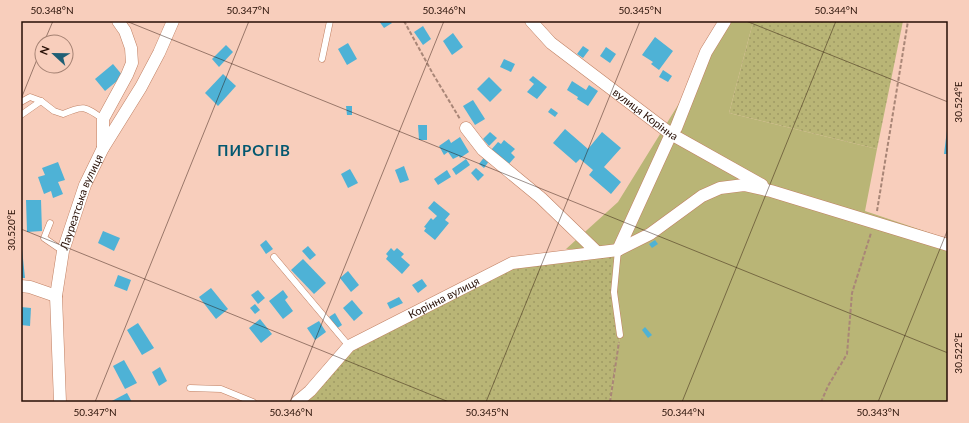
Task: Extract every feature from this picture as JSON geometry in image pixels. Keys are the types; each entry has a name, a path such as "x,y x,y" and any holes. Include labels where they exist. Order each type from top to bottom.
{"street":[{"path":"103,148 102,119 127,75 132,63 131,48 125,31 118,21"},
{"name":"Лауреатська вулиця","path":"60,402 56,296 63,251 85,185 103,148 141,87 159,53 173,21"},
{"name":"вулиця Корінна","path":"531,21 551,43 671,134 771,191"},
{"path":"618,250 671,134 676,128 706,52 725,21"},
{"path":"466,128 483,150 541,198 597,252"},
{"path":"618,250 650,234 702,196 720,188 744,185 771,191 948,245"},
{"name":"Корінна вулиця","path":"296,402 310,391 349,346 512,263 618,250"},
{"path":"21,286 30,287 56,296"}],"lane":[{"path":"322,59 330,21"},
{"path":"21,102 30,97 41,101 54,111 63,114 76,108 88,108 102,119"},
{"path":"21,115 41,101"},
{"path":"50,223 44,238 63,251"},
{"path":"618,250 614,292 620,336"},
{"path":"274,257 349,346"},
{"path":"190,388 221,389 253,402"}],"path":[{"path":"404,21 433,74 466,128"},
{"path":"821,402 828,386 847,354 852,293 875,222 908,21"},
{"path":"610,402 620,336"}],"shaded area":[{"path":"730,21 753,22 729,113 877,149 865,211 948,239 948,402 610,402 620,335 614,292 617,250 566,249 618,202"},
{"path":"903,21 877,149 729,113 753,22"},
{"path":"618,250 614,292 620,335 610,402 297,402 349,346 512,263"}],"building":[{"path":"379,21 390,21 392,23 384,28"},
{"path":"423,26 431,39 423,45 414,32"},
{"path":"453,33 463,47 452,55 443,41"},
{"path":"655,37 673,51 659,70 651,64 653,62 642,55"},
{"path":"348,43 357,59 347,65 338,49"},
{"path":"226,45 233,52 219,67 212,59"},
{"path":"583,46 589,50 583,58 577,54"},
{"path":"606,47 616,54 610,63 600,56"},
{"path":"504,59 515,64 511,72 500,67"},
{"path":"113,64 123,76 105,91 95,79"},
{"path":"663,70 672,76 668,82 659,77"},
{"path":"223,74 236,86 218,106 205,93"},
{"path":"533,76 547,87 537,99 527,92 534,84 529,80"},
{"path":"489,77 502,90 490,102 477,89"},
{"path":"572,81 586,90 589,85 598,91 588,106 567,90"},
{"path":"473,100 485,119 475,125 463,106"},
{"path":"346,106 352,106 352,115 347,115"},
{"path":"551,108 558,113 555,117 548,112"},
{"path":"418,125 427,125 427,140 419,140"},
{"path":"565,129 588,149 602,132 621,148 604,167 621,182 611,194 589,175 593,170 580,159 576,163 553,143"},
{"path":"947,130 948,154 944,154"},
{"path":"490,132 497,138 489,146 483,139"},
{"path":"460,137 469,152 460,158 459,156 453,159 448,152 444,155 439,146 449,139 451,143"},
{"path":"504,140 515,149 511,153 515,157 508,165 491,150 498,142 501,144"},
{"path":"485,156 490,160 484,168 479,164"},
{"path":"466,159 470,165 456,175 452,169"},
{"path":"58,162 65,180 58,182 63,194 53,198 51,191 44,194 38,177 45,175 42,168"},
{"path":"404,166 409,180 400,183 395,170"},
{"path":"476,168 484,175 478,181 471,173"},
{"path":"350,169 358,183 348,188 341,174"},
{"path":"447,170 451,177 438,185 434,179"},
{"path":"26,200 41,200 42,231 27,232"},
{"path":"434,201 450,214 445,220 449,223 435,240 424,231 426,228 424,227 431,218 433,220 437,216 428,208"},
{"path":"103,231 120,238 114,251 98,243"},
{"path":"266,240 273,249 266,254 260,245"},
{"path":"655,240 658,244 652,248 649,244"},
{"path":"308,246 316,255 310,260 302,251"},
{"path":"391,248 394,251 397,248 404,254 401,257 410,265 402,274 386,259 388,256 386,254"},
{"path":"22,249 25,278 21,278"},
{"path":"303,259 326,283 314,294 291,270"},
{"path":"348,271 359,285 351,292 340,278"},
{"path":"118,275 131,280 127,291 114,286"},
{"path":"422,279 427,286 418,293 412,285"},
{"path":"211,288 228,309 216,319 199,297"},
{"path":"258,290 265,298 258,304 251,295"},
{"path":"283,290 288,297 285,300 293,311 283,319 269,301"},
{"path":"399,297 403,303 390,309 387,303"},
{"path":"352,300 363,313 354,321 343,308"},
{"path":"255,304 260,310 255,314 250,308"},
{"path":"21,307 31,308 30,326 21,325"},
{"path":"335,313 342,325 336,329 329,317"},
{"path":"260,319 272,334 261,343 249,328"},
{"path":"319,321 326,332 315,340 307,328"},
{"path":"138,323 154,348 142,355 127,330"},
{"path":"645,327 652,335 648,338 642,330"},
{"path":"124,360 137,383 125,389 113,366"},
{"path":"160,367 167,381 159,386 152,372"},
{"path":"127,393 132,402 110,402"}],"district":[{"name":"ПИРОГІВ","path":"254,151"}]}
